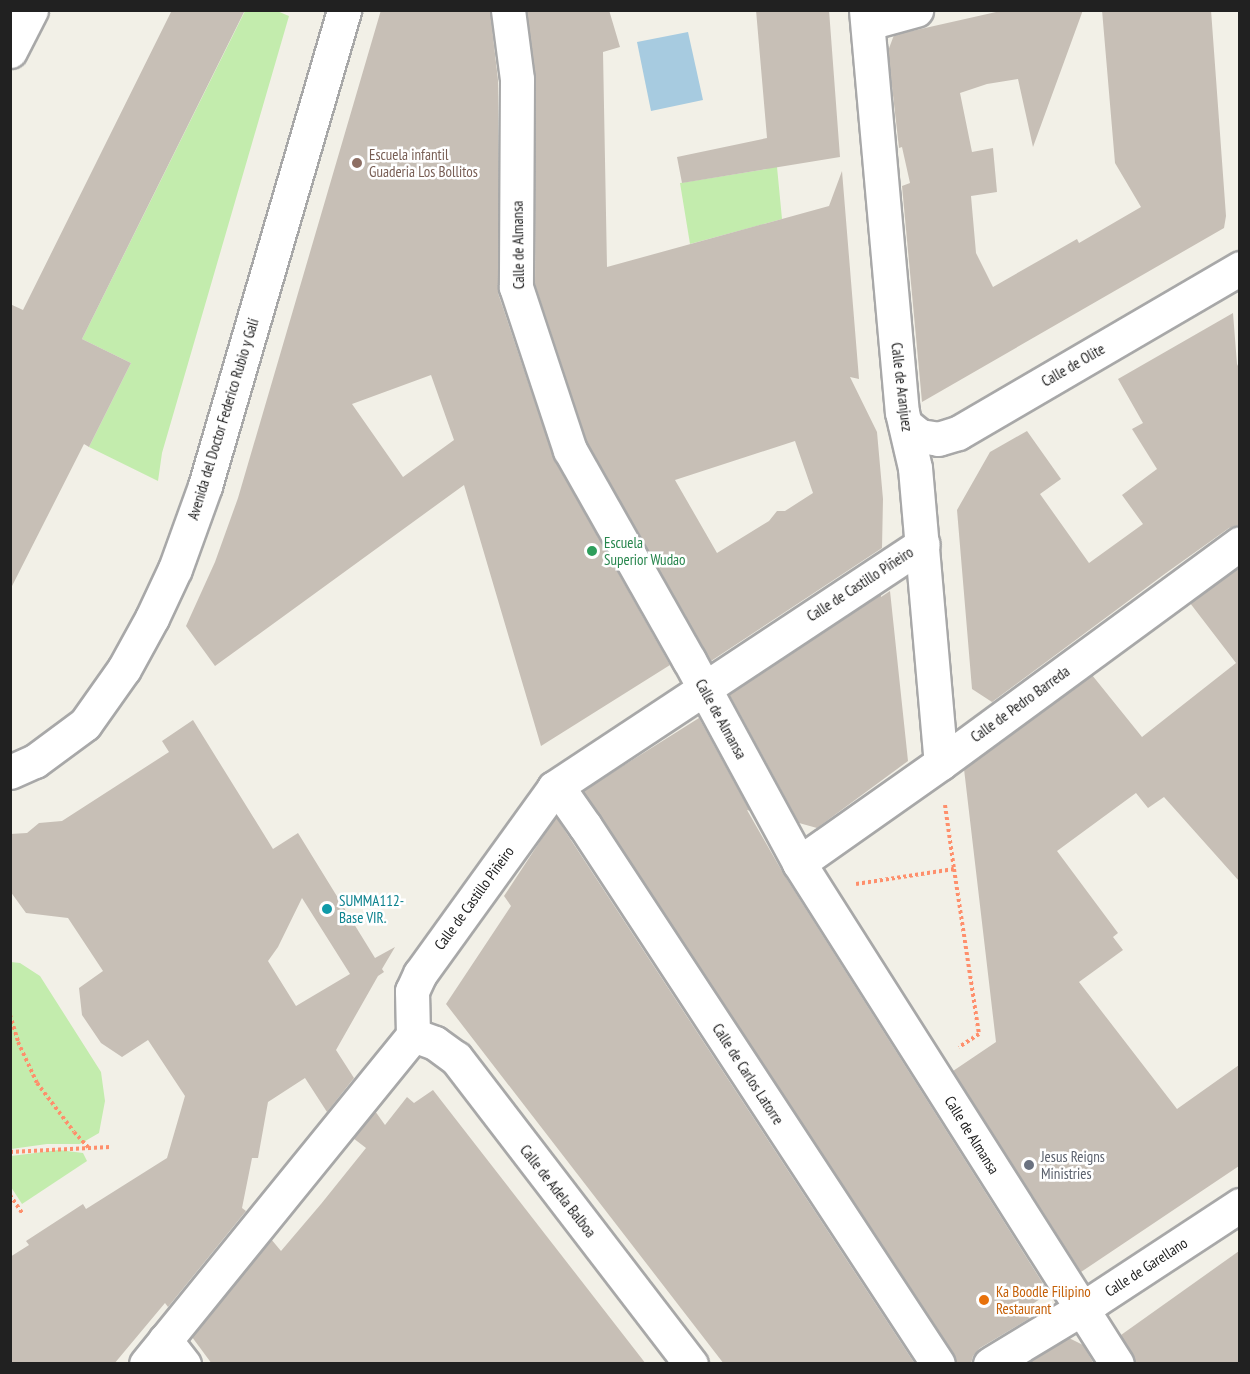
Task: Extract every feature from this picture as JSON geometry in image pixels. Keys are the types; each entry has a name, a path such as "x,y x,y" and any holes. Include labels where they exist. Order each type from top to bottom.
{"street":[{"path":"10,51 31,10"},
{"name":"Avenida del Doctor Federico Rubio y Galí","path":"10,772 35,761 85,724 124,669 175,569 205,486 344,10"},
{"name":"Calle de Almansa","path":"508,10 517,79 516,287 570,450 704,687 799,863 1117,1364"},
{"path":"867,17 916,10"},
{"name":"Calle de Aranjuez","path":"867,17 905,424 915,468 942,778"},
{"name":"Calle de Olite","path":"905,424 920,436 938,439 958,433 1239,268"},
{"name":"Calle de Pedro Barreda","path":"799,863 942,778 1239,543"},
{"name":"Calle de Castillo Piñeiro","path":"412,1035 412,990 420,974 554,788 922,544"},
{"name":"Calle de Carlos Latorre","path":"554,788 566,799 585,826 938,1364"},
{"path":"165,1356 412,1035"},
{"name":"Calle de Adela Balboa","path":"412,1035 435,1043 456,1058 691,1364"},
{"name":"Calle de Garellano","path":"990,1364 1082,1308 1239,1205"}],"path":[{"path":"942,778 979,1034 951,1053"},
{"path":"850,885 954,870"},
{"path":"10,1015 18,1042 37,1083 88,1147"},
{"path":"10,1152 88,1147 110,1148"},
{"path":"10,1195 23,1214"}],"green space":[{"path":"245,11 277,11 289,16 162,453 158,481 89,447 131,363 82,339"},
{"path":"775,146 782,219 690,244 680,183 767,169"},
{"path":"11,962 20,963 40,976 101,1072 105,1101 99,1133 80,1144 47,1144 11,1149"},
{"path":"59,1150 83,1153 87,1161 22,1204 11,1187 11,1156"}],"water":[{"path":"688,32 703,100 651,111 637,42"}],"building":[{"path":"172,10 245,10 82,339 131,363 89,447 84,444 10,590 10,304 23,310"},
{"path":"381,10 490,10 498,80 498,293 554,459 670,665 541,746 464,485 215,666 186,626 215,562 238,498","holes":["431,375 454,440 403,477 352,404"]},
{"path":"527,10 609,10 620,47 603,52 607,267 829,206 842,171 859,379 850,377 877,432 883,499 882,548 711,661 587,442 535,284 536,79","holes":["795,441 813,493 785,511 777,511 769,521 717,553 675,480"]},
{"path":"756,10 829,10 840,157 682,183 677,157 767,138"},
{"path":"1005,10 1083,10 1033,147 1018,79 987,84 960,93 972,152 993,148 997,192 971,196 976,253 993,287 1077,239 1079,243 1141,207 1115,163 1102,10 1211,10 1226,216 1224,228 922,402 902,186 910,183 902,147 899,148 888,51 894,35"},
{"path":"1233,313 1239,368 1239,525 1229,528 1166,573 992,702 972,689 957,510 990,452 1027,431 1061,479 1040,494 1089,563 1143,524 1122,495 1157,469 1132,429 1143,423 1118,379"},
{"path":"1239,567 1239,881 1164,797 1148,808 1136,793 1057,851 1118,933 1113,937 1123,950 1079,982 1177,1109 1239,1065 1239,1166 1081,1272 953,1071 996,1042 964,769 1092,675 1142,737 1236,663 1190,603"},
{"path":"890,591 908,761 817,828 799,823 729,694 881,594 881,597"},
{"path":"699,718 783,873 1049,1293 1019,1313 1030,1318 980,1348 973,1356 971,1364 957,1364 954,1354 583,791"},
{"path":"193,720 273,849 298,833 375,958 395,947 382,969 384,972 378,976 336,1050 354,1078 327,1112 305,1078 268,1102 258,1158 252,1158 242,1208 246,1211 168,1307 165,1303 114,1364 10,1364 10,1257 29,1245 26,1241 83,1204 86,1209 167,1158 185,1096 148,1040 122,1057 101,1043 82,1015 79,988 103,971 68,918 26,913 10,891 10,834 27,833 39,823 62,821 169,752 162,741","holes":["302,898 350,974 296,1006 268,961 278,947"]},
{"path":"556,817 915,1364 724,1364 446,1004 511,906 504,896"},
{"path":"433,1090 646,1364 212,1364 192,1337 271,1239 281,1251 321,1204 366,1148 353,1138 375,1111 385,1125 407,1097 414,1103"},
{"path":"1239,1251 1239,1364 1136,1364 1121,1335"},
{"path":"1069,1338 1083,1345 1094,1364 1027,1364"}],"place":[{"name":"Escuela infantil Guaderia Los Bollitos","path":"357,163"},
{"name":"Escuela Superior Wudao","path":"592,551"},
{"name":"SUMMA112- Base VIR.","path":"327,909"},
{"name":"Jesus Reigns Ministries","path":"1029,1165"},
{"name":"Ka Boodle Filipino Restaurant","path":"984,1300"}]}
